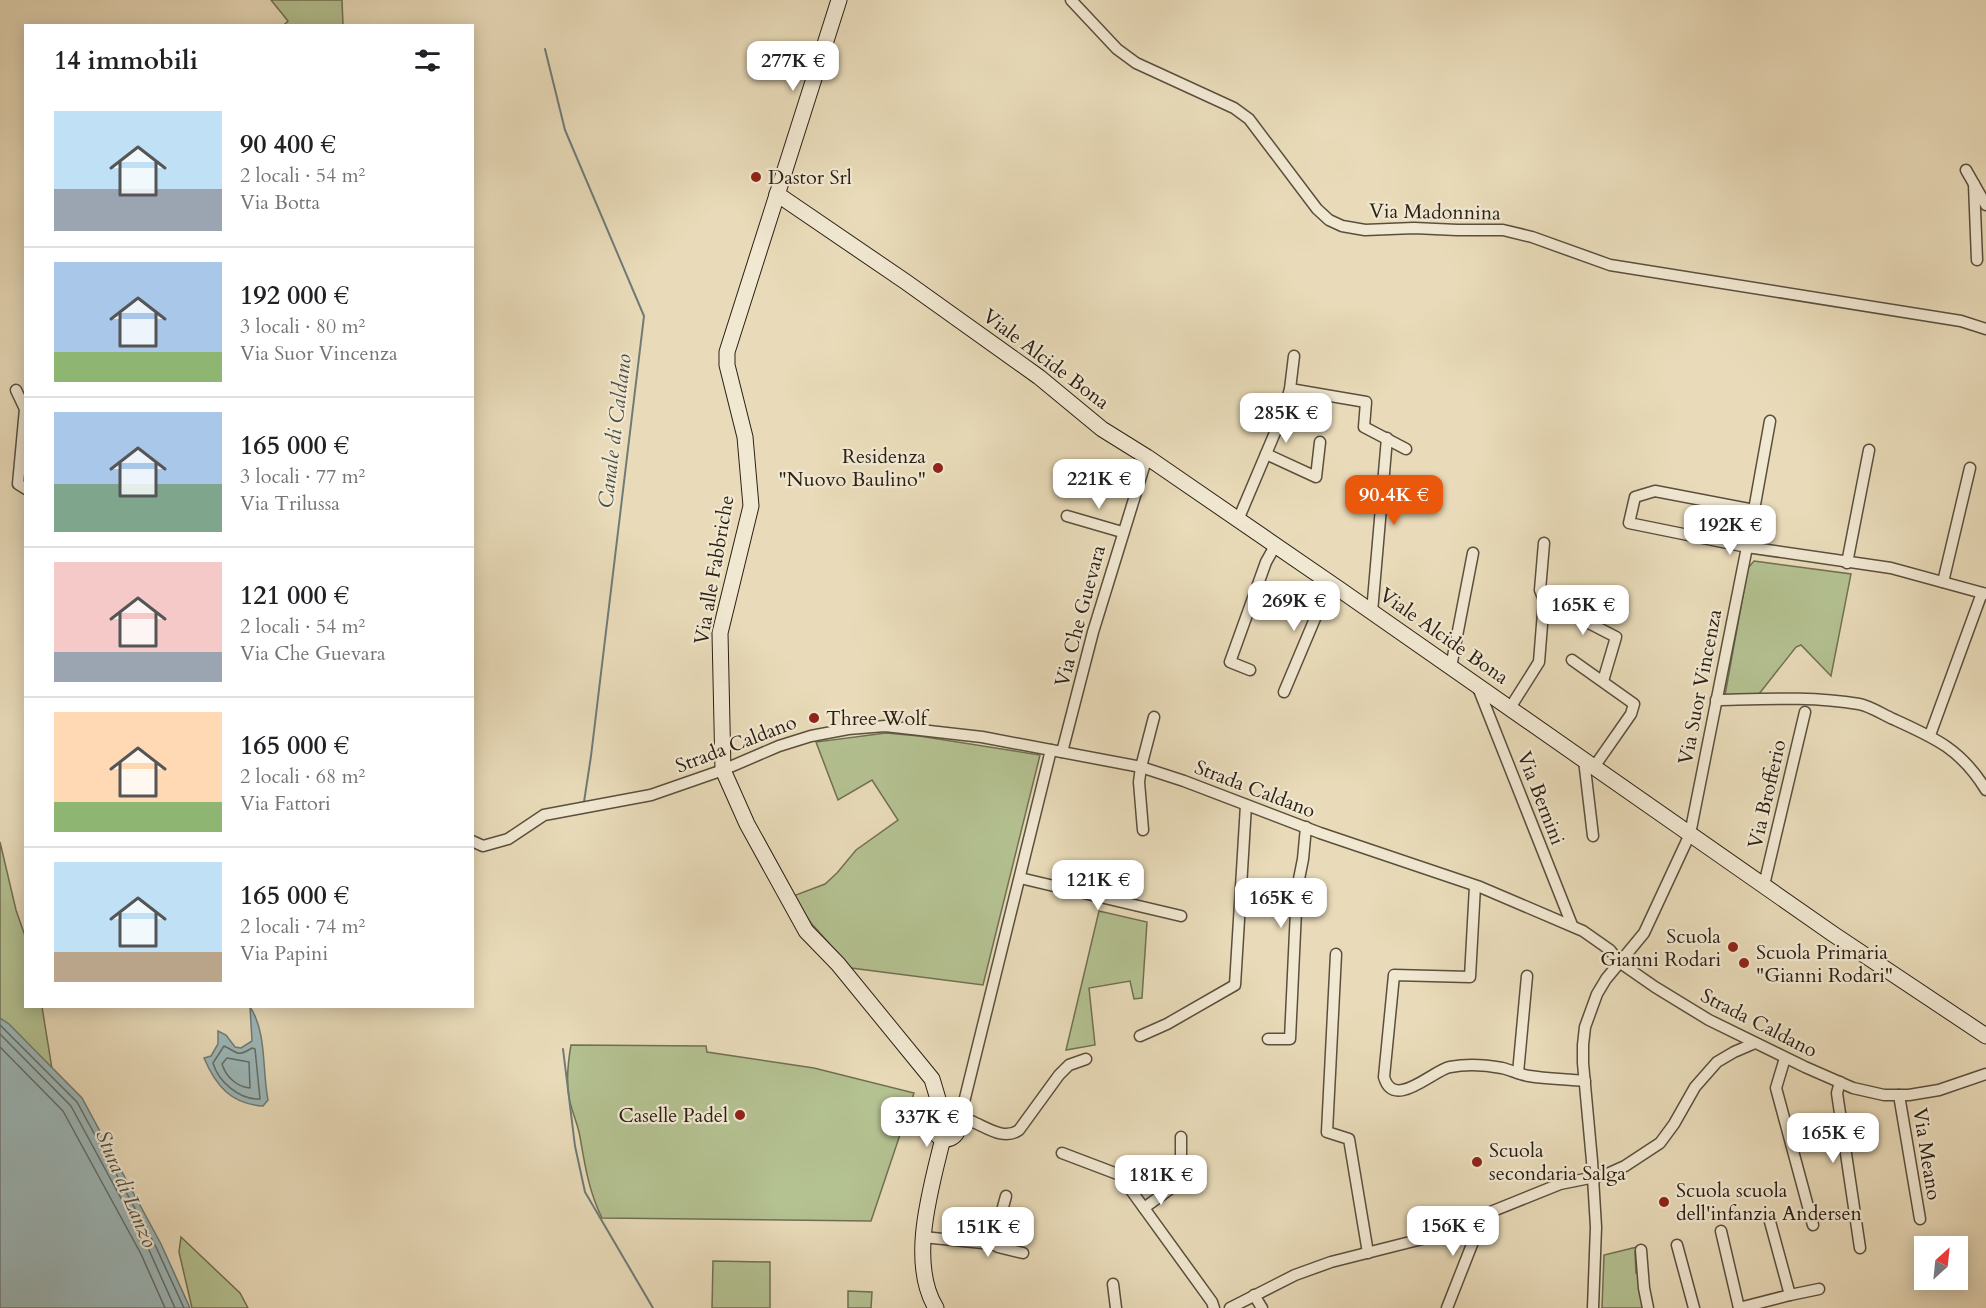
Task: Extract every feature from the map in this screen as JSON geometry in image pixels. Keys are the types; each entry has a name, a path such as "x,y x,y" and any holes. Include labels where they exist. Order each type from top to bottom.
{"street":[{"name":"Via alle Fabbriche","path":"839,0 727,352 727,365 745,437 751,506 720,633 723,770 747,824 806,931 838,964 932,1079 938,1099"},
{"name":"Via Madonnina","path":"1071,0 1117,49 1136,63 1234,108 1249,119 1317,209 1329,220 1342,226 1365,230 1414,228 1503,230 1532,237 1610,265 1960,321 1986,329"},
{"path":"1966,170 1986,205"},
{"path":"1974,184 1977,260"},
{"name":"Viale Alcide Bona","path":"777,194 1039,377 1102,429 1147,457 1764,885 1986,1035"},
{"path":"1238,520 1282,416 1290,389 1294,356"},
{"path":"1290,389 1366,402 1364,427 1406,449"},
{"path":"16,390 24,407"},
{"path":"24,420 18,484 24,488"},
{"name":"Via Suor Vincenza","path":"1593,1308 1596,1227 1583,1045 1585,1027 1597,994 1619,962 1644,933 1690,834 1770,421"},
{"path":"1372,612 1387,438"},
{"path":"1266,454 1316,477 1320,442"},
{"path":"1847,563 1869,450"},
{"name":"Via Che Guevara","path":"1062,752 1122,531 1147,457"},
{"path":"1943,582 1970,468"},
{"path":"1754,510 1655,491 1635,496 1629,523 1747,547 1891,568 1984,594 1930,735"},
{"path":"1067,516 1122,531"},
{"path":"1510,708 1539,662 1544,600 1540,590 1544,543"},
{"path":"1250,670 1230,662 1266,562 1275,546"},
{"path":"1451,667 1473,553"},
{"path":"1284,692 1330,583"},
{"path":"1544,600 1616,637 1603,681"},
{"path":"1572,660 1632,702 1634,708 1589,763 1593,836"},
{"name":"Via Bernini","path":"1477,685 1572,926"},
{"path":"1716,700 1797,699 1861,704 1930,735 1956,752 1970,766 1986,790"},
{"name":"Via Brofferio","path":"1764,885 1804,712"},
{"path":"1143,830 1139,782 1154,717"},
{"name":"Strada Caldano","path":"474,842 483,846 507,838 544,815 651,795 811,736 848,729 885,726 982,737 1141,767 1475,886 1583,931 1610,950 1619,962 1677,1002 1785,1058 1853,1088 1884,1095 1899,1095 1939,1090 1986,1074"},
{"path":"952,1117 962,1109 964,1102 1051,750"},
{"path":"1140,1036 1167,1024 1235,985 1246,805"},
{"path":"1268,1039 1290,1039 1297,889 1303,859 1305,827"},
{"path":"1020,878 1181,916"},
{"path":"1475,886 1470,978 1394,975 1384,1077 1388,1087 1400,1090 1419,1085 1443,1068 1459,1065 1501,1068 1527,1076 1585,1081"},
{"path":"1336,954 1327,1132 1349,1139 1368,1253"},
{"path":"1518,1073 1527,976"},
{"path":"1230,1308 1295,1275 1322,1265 1426,1238 1560,1184 1593,1178 1625,1166 1660,1143 1681,1113 1695,1087 1718,1062 1755,1043"},
{"path":"1785,1058 1776,1088 1813,1225"},
{"path":"936,1308 928,1296 924,1274 923,1236 943,1138 935,1131 934,1126 939,1116 969,1120 998,1133 1014,1134 1059,1075 1069,1065 1086,1059"},
{"path":"1840,1082 1837,1094 1860,1248"},
{"name":"Via Meano","path":"1899,1095 1920,1219"},
{"path":"938,1099 952,1117"},
{"path":"1144,1208 1181,1181 1181,1137"},
{"path":"1062,1153 1120,1175 1212,1302 1214,1308"},
{"path":"993,1244 1006,1196"},
{"path":"1447,1308 1484,1214"},
{"path":"1769,1218 1790,1295"},
{"path":"1720,1231 1739,1308 1819,1289"},
{"path":"923,1236 993,1244 1023,1253"},
{"path":"1677,1245 1695,1308"},
{"path":"1641,1250 1648,1308"},
{"path":"1113,1284 1116,1308"},
{"path":"1254,1295 1262,1308"}],"green space":[{"path":"271,0 342,0 343,24 285,24 288,21"},
{"path":"1754,561 1851,574 1831,676 1801,645 1796,647 1759,694 1725,695 1748,568"},
{"path":"886,733 1040,755 983,985 851,968 811,923 793,896 825,884 856,850 898,820 872,780 838,800 816,742"},
{"path":"0,842 16,910 24,933 24,1008 42,1008 53,1075 0,1308"},
{"path":"1099,911 1147,922 1142,998 1134,999 1130,981 1089,988 1095,1045 1066,1050"},
{"name":"Caselle Padel","path":"571,1045 706,1046 707,1052 814,1068 914,1093 871,1221 602,1218 591,1189 569,1097 568,1071"},
{"path":"181,1237 240,1293 248,1308 192,1308 179,1252"},
{"path":"1637,1247 1638,1252 1635,1252 1636,1273 1640,1273 1645,1308 1602,1308 1604,1255"},
{"path":"713,1261 770,1262 770,1308 712,1308"},
{"path":"848,1291 872,1292 871,1308 848,1308"}],"water":[{"path":"250,1008 262,1040 268,1100 263,1106 242,1102 226,1092 214,1077 204,1058 211,1056 218,1044 218,1031 226,1035 235,1047 241,1048 252,1041"},
{"name":"Stura di Lanzo","path":"0,1018 9,1024 82,1098 161,1244 190,1308 0,1308"}],"waterway":[{"name":"Canale di Caldano","path":"545,49 565,130 644,316 591,756 584,802 577,804"},
{"path":"563,1049 575,1146 585,1192 653,1308"}],"place":[{"name":"Dastor Srl","path":"756,177"},
{"name":"Residenza \"Nuovo Baulino\"","path":"938,468"},
{"name":"Three Wolf","path":"814,718"},
{"name":"Scuola Gianni Rodari","path":"1733,947"},
{"name":"Scuola Primaria \"Gianni Rodari\"","path":"1744,963"},
{"name":"Caselle Padel","path":"740,1115"},
{"name":"Scuola secondaria Salga","path":"1477,1162"},
{"name":"Scuola scuola dell'infanzia Andersen","path":"1664,1202"}]}
